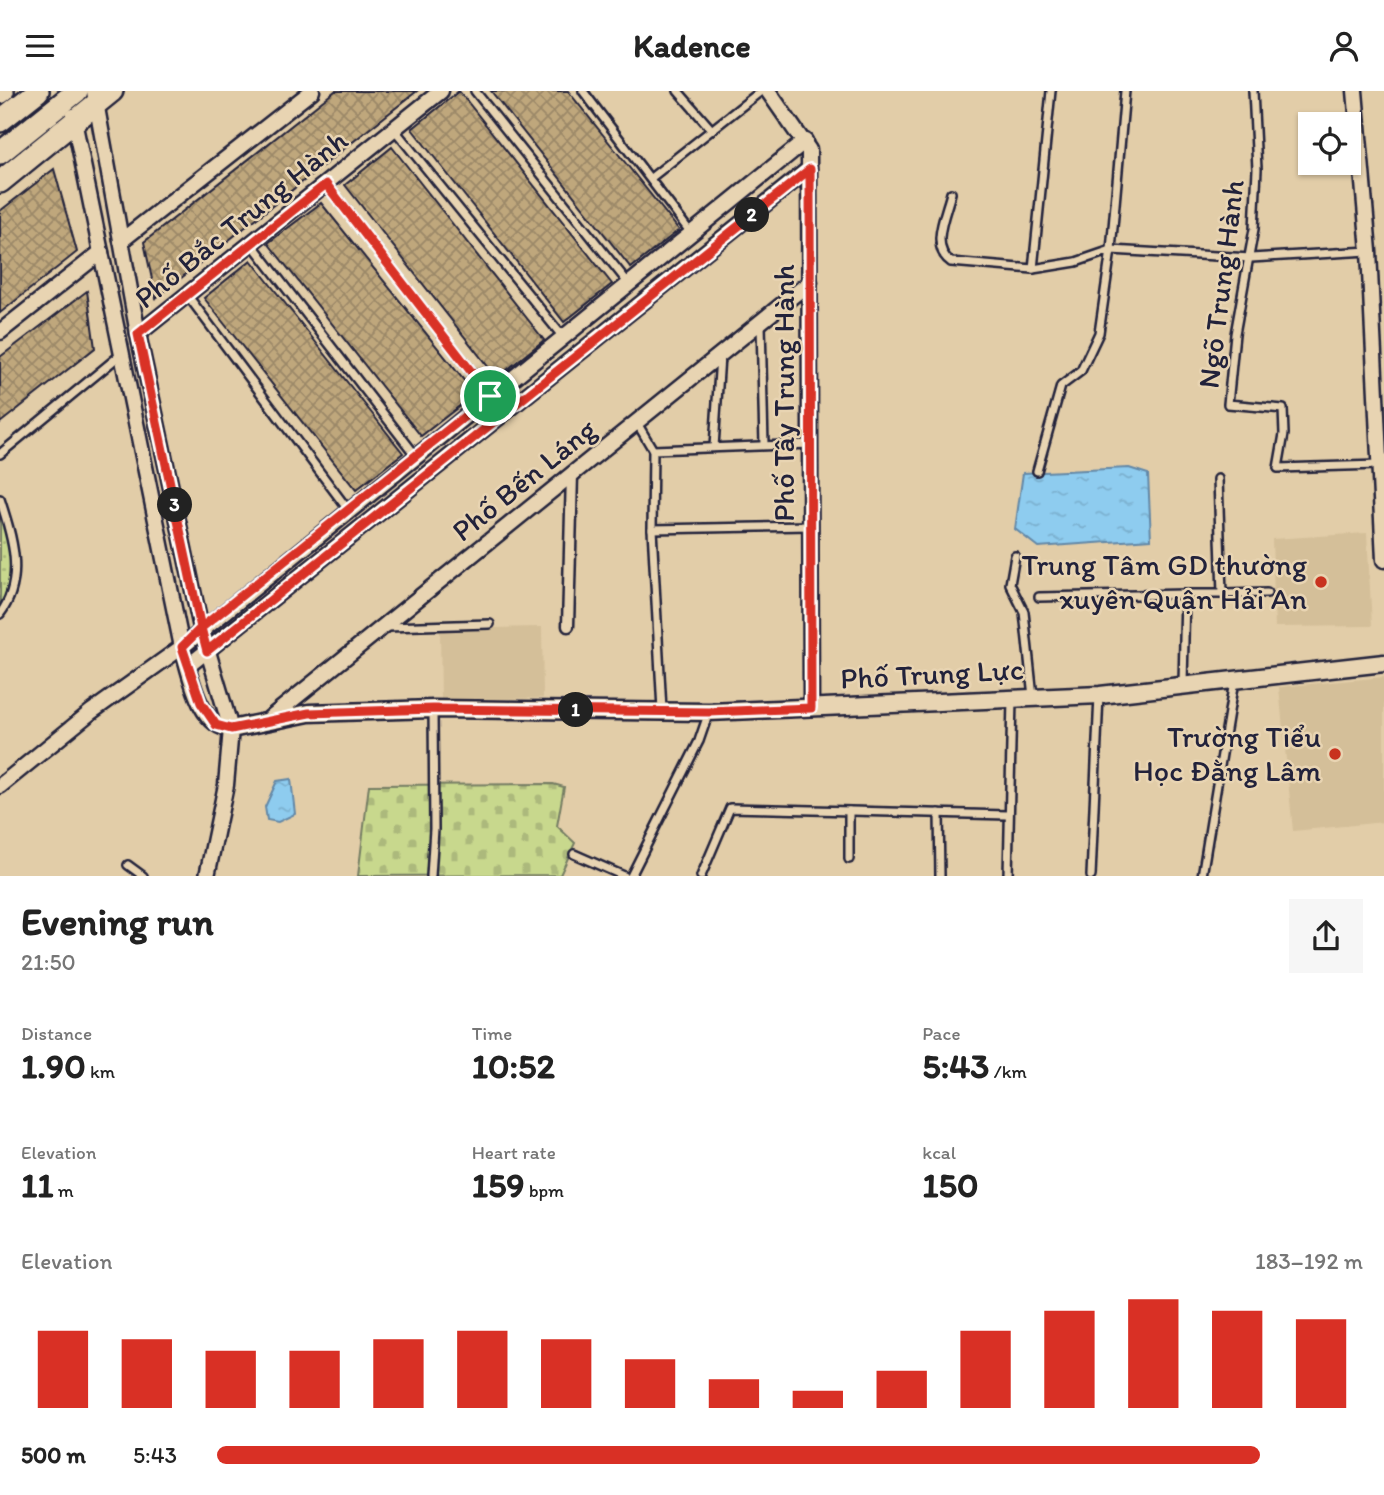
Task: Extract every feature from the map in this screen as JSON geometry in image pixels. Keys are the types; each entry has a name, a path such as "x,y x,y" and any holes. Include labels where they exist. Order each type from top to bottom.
{"main road":[{"path":"0,121 38,91"},
{"path":"0,153 71,94"},
{"path":"0,182 74,123 101,95"}],"street":[{"path":"121,241 313,91"},
{"name":"Phố Bắc Trung Hành","path":"138,334 441,91"},
{"name":"Phố Tây Trung Hành","path":"768,91 809,150 811,708"},
{"path":"1355,91 1369,251 1384,560"},
{"path":"71,94 74,123 119,356 182,647 206,714 216,725 231,729"},
{"path":"101,95 121,241 138,334 201,628 231,729 226,785 207,876"},
{"path":"0,786 90,712 182,647 201,628 805,141"},
{"path":"188,666 810,169"},
{"path":"0,332 101,252"},
{"name":"Phố Bến Láng","path":"270,719 810,282"},
{"path":"568,626 572,474"},
{"name":"Phố Trung Lực","path":"231,729 309,713 433,709 709,712 1100,695 1384,663"}],"lane":[{"path":"475,91 629,284"},
{"path":"583,91 652,177 692,233"},
{"path":"678,91 711,129"},
{"path":"652,177 761,91"},
{"path":"1033,268 1051,91"},
{"path":"1037,471 1061,386 1081,371 1098,333 1111,250 1125,91"},
{"name":"Ngõ Trung Hành","path":"1253,91 1257,169 1251,258 1235,334 1228,404 1283,409 1284,434 1278,468 1381,455"},
{"path":"394,129 563,338"},
{"path":"326,184 490,396"},
{"path":"951,193 939,248 951,262 1033,268 1076,262 1111,250 1251,258 1369,251"},
{"path":"252,244 416,457"},
{"path":"188,296 349,511"},
{"path":"761,323 764,446"},
{"path":"714,447 720,355"},
{"path":"0,454 119,356"},
{"path":"637,423 653,450 652,529 662,710"},
{"path":"653,450 810,444"},
{"path":"1218,479 1222,594"},
{"path":"0,499 15,559 10,599 0,614"},
{"path":"652,529 811,526"},
{"path":"1015,556 1010,584 1024,612 1033,697"},
{"path":"1039,597 1267,593"},
{"path":"1183,684 1185,594"},
{"path":"383,627 491,624"},
{"path":"1202,876 1234,681"},
{"path":"1091,876 1100,695"},
{"path":"1008,876 1007,815 1012,698"},
{"path":"431,876 435,815 433,709"},
{"path":"631,876 699,741 709,712"},
{"path":"701,876 730,808 1007,815"},
{"path":"849,811 849,859"},
{"path":"939,813 940,876"},
{"path":"574,854 624,876"},
{"path":"128,865 143,876"}],"shaded area":[{"name":"Trung Tâm GD thường xuyên Quận Hải An","path":"1367,533 1372,626 1275,627 1272,539"},
{"path":"542,627 543,698 441,701 440,629"},
{"name":"Trường Tiểu Học Đằng Lâm","path":"1384,677 1384,822 1293,831 1279,687"}],"green space":[{"path":"0,513 7,535 11,573 6,597 0,606"},
{"path":"553,784 564,787 557,826 575,843 560,875 358,876 369,785"}],"water":[{"path":"1129,468 1148,474 1151,539 1038,547 1015,529 1023,473"},
{"path":"291,779 295,814 278,822 267,820 265,807 277,781"}],"building":[{"path":"335,91 417,91 156,298 144,242"},
{"path":"459,91 612,284 564,322 412,129"},
{"path":"491,91 568,91 679,230 631,268"},
{"path":"392,147 544,340 497,378 345,185"},
{"path":"54,169 77,252 0,313 0,211"},
{"path":"321,203 475,394 421,436 268,243"},
{"path":"251,260 403,453 356,490 204,298"},
{"path":"87,291 95,348 0,423 0,357"}],"place":[{"name":"Trung Tâm GD thường xuyên Quận Hải An","path":"1321,582"},
{"name":"Trường Tiểu Học Đằng Lâm","path":"1335,754"}],"route":[{"path":"490,396 201,628 182,647 201,703 216,725 231,729 309,713 433,709 709,712 811,708 810,169 207,651 201,628 138,334 326,184 490,396"}]}
